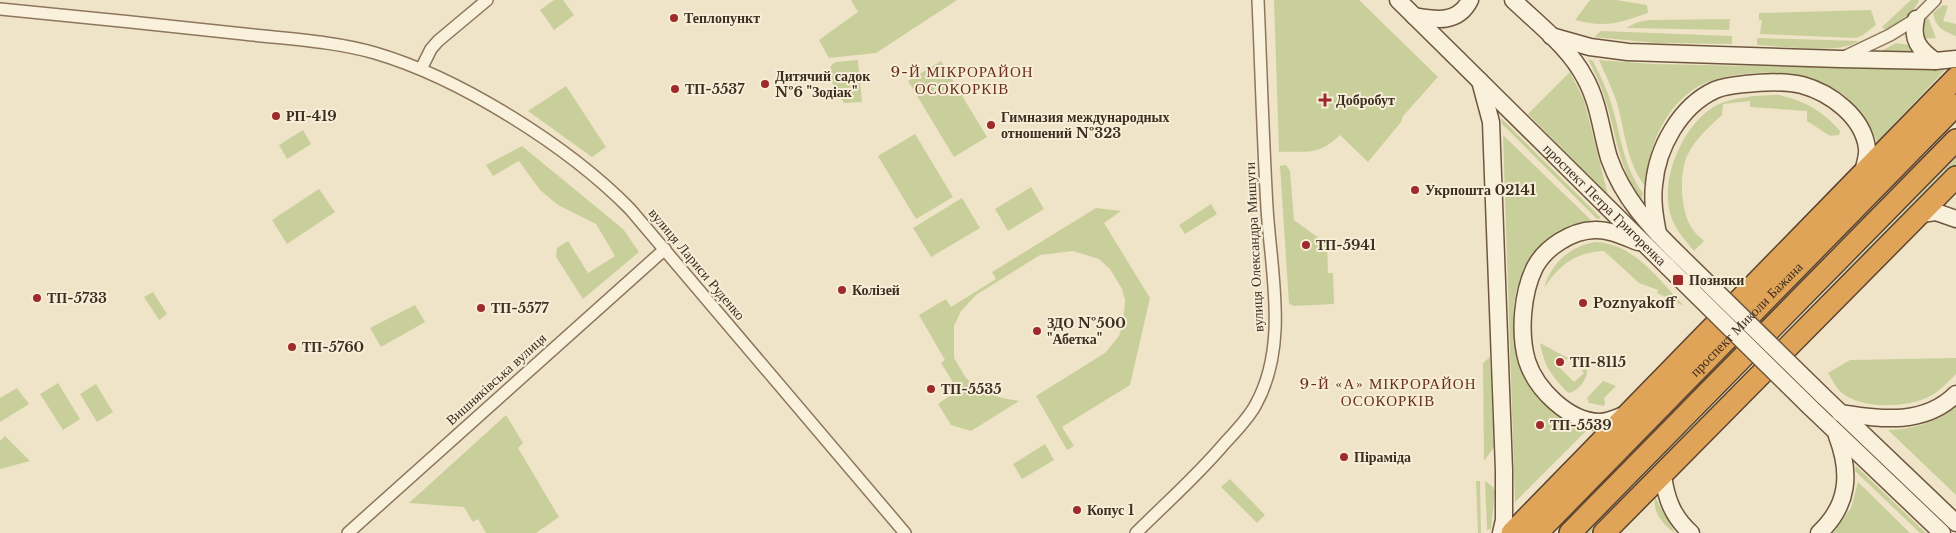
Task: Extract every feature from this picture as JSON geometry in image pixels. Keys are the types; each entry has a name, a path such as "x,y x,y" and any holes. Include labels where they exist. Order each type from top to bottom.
{"highway":[{"path":"1512,533 1956,78"},
{"name":"проспект Миколи Бажана","path":"1536,533 1956,105"},
{"name":"проспект Миколи Бажана","path":"1570,533 1956,140"},
{"path":"1604,533 1956,177"}],"main road":[{"name":"проспект Петра Григоренка","path":"1398,0 1810,408 1942,533"},
{"path":"1414,16 1447,20 1464,10 1470,0"},
{"name":"проспект Петра Григоренка","path":"1513,0 1574,60 1584,76 1594,98 1614,173 1631,202 1658,234 1840,413 1956,523"},
{"path":"1916,19 1913,30 1915,39 1923,52 1935,60"},
{"path":"1551,36 1590,47 1628,52 1840,59 1956,59"},
{"path":"1480,81 1491,122 1504,470 1504,520 1501,533"},
{"path":"1658,234 1654,192 1660,156 1675,126 1685,114 1695,103 1717,89 1758,82 1787,83 1803,86 1836,102 1858,124 1864,136 1867,152 1862,174"},
{"path":"1920,214 1936,212 1956,219"},
{"path":"1634,410 1600,422 1583,419 1561,407 1545,392 1534,376 1528,361 1524,335 1524,318 1526,300 1535,267 1546,252 1562,240 1579,232 1596,230 1614,233 1645,245"},
{"path":"1840,413 1874,418 1906,418 1936,410 1956,394"},
{"path":"1819,533 1830,523 1844,495 1846,472 1844,452 1836,432"},
{"path":"1663,475 1666,496 1672,510 1680,523 1690,533"}],"street":[{"path":"421,69 431,49 438,41 487,0"},
{"name":"вулиця Олександра Мишуги","path":"1136,533 1210,460 1247,418 1262,390 1270,360 1276,314 1267,210 1258,0"},
{"path":"1840,59 1890,35 1916,19 1935,0"},
{"name":"вулиця Лариси Руденко","path":"0,9 293,40 373,52 421,69 505,114 585,168 617,196 665,249 905,533"},
{"path":"438,41 434,61 438,77"},
{"name":"Вишняківська вулиця","path":"348,533 665,249"}],"green space":[{"path":"554,0 563,0 574,15 554,30 540,10"},
{"path":"851,0 957,0 876,53 829,58 819,40 858,12"},
{"path":"1274,0 1359,0 1438,77 1403,116 1401,122 1368,162 1340,135 1325,146 1312,151 1279,152"},
{"path":"1590,0 1616,0 1647,5 1648,13 1604,24 1575,20"},
{"path":"1911,0 1919,0 1910,13 1886,30 1882,27"},
{"path":"1943,5 1948,6 1943,21 1956,24 1956,36 1944,30 1934,18 1933,13"},
{"path":"1871,10 1876,25 1856,38 1760,34 1762,20 1759,20 1759,13"},
{"path":"1928,17 1936,38 1921,39 1917,28"},
{"path":"1730,19 1729,30 1626,28 1638,22 1650,20"},
{"path":"1601,31 1732,36 1732,44 1655,43 1594,37"},
{"path":"1757,38 1859,41 1838,48 1810,49 1757,45"},
{"path":"1896,43 1909,45 1914,51 1881,51"},
{"path":"1588,59 1593,61 1606,90 1614,112 1626,160 1643,193 1641,199 1627,175 1604,96"},
{"path":"858,60 862,102 844,103 829,77 831,66 835,62"},
{"path":"1599,60 1654,64 1945,70 1877,142 1868,123 1844,95 1812,79 1794,75 1754,73 1712,80 1687,94 1667,116 1654,143 1645,186 1630,156 1617,103"},
{"path":"941,61 987,137 954,157 908,81"},
{"path":"1570,72 1584,100 1608,195 1528,114"},
{"path":"566,86 606,147 592,157 528,111"},
{"path":"1779,95 1797,100 1820,112 1840,131 1839,135 1830,136 1807,121 1807,111 1750,107 1750,101 1723,104 1722,115 1694,144 1684,164 1682,193 1685,214 1693,230 1704,241 1694,251 1674,224 1668,199 1668,184 1672,168 1685,138 1693,125 1715,106 1738,99 1755,96"},
{"path":"1501,118 1601,218 1597,219 1502,124"},
{"path":"303,130 311,144 287,159 279,145"},
{"path":"915,134 953,197 916,219 878,156"},
{"path":"1503,135 1591,220 1555,236 1541,248 1529,262 1515,295 1513,315 1515,335 1536,388 1547,406 1554,412 1563,419 1587,430 1515,502"},
{"path":"522,146 623,229 639,252 583,299 556,257 557,248 568,241 588,273 615,256 596,224 558,205 540,190 519,161 493,176 486,165"},
{"path":"1956,158 1956,170 1788,341 1783,335"},
{"path":"1286,165 1290,171 1294,220 1327,244 1328,273 1333,273 1334,304 1294,306 1289,304 1280,166"},
{"path":"1031,187 1044,209 1008,231 995,209"},
{"path":"319,189 335,212 287,244 272,220"},
{"path":"962,198 980,228 931,257 913,228"},
{"path":"1211,204 1217,214 1185,234 1179,225"},
{"path":"1096,208 1121,211 1104,223 1150,298 1130,385 1062,427 1074,446 1067,450 1036,396 1105,353 1119,336 1123,323 1125,300 1122,289 1110,269 1099,259 1073,251 1040,255 976,295 961,311 954,326 954,358 966,378 981,390 1002,398 1019,401 971,431 951,425 938,404 958,390 941,363 945,360 919,315 946,299 951,307 996,279 992,272"},
{"path":"1596,242 1610,244 1634,256 1684,306 1657,293 1658,290 1639,283 1604,251 1585,254 1569,261 1562,266 1544,288 1551,271 1563,257 1578,247"},
{"path":"153,292 167,314 159,320 144,297"},
{"path":"415,305 425,322 381,347 370,328"},
{"path":"1540,343 1568,358 1559,367 1574,382 1584,373 1582,371 1585,369 1587,371 1584,381 1579,388 1569,393 1566,391 1546,364"},
{"path":"1490,357 1494,447 1484,461 1483,363"},
{"path":"1956,358 1956,374 1946,384 1930,396 1906,404 1882,405 1859,402 1841,392 1828,373 1850,360"},
{"path":"1748,370 1753,375 1659,464 1590,533 1586,533"},
{"path":"1603,381 1616,386 1604,398 1604,406 1589,403 1587,398"},
{"path":"58,383 80,419 63,430 40,394"},
{"path":"96,384 113,412 97,422 80,394"},
{"path":"17,388 29,404 0,422 0,398"},
{"path":"1956,407 1956,495 1888,430 1924,424 1948,413"},
{"path":"506,415 523,443 518,448 559,517 536,533 486,533 478,519 473,522 464,507 409,503"},
{"path":"5,436 30,461 0,469 0,441"},
{"path":"1045,444 1054,460 1022,479 1013,464"},
{"path":"1856,465 1926,533 1920,533 1855,471"},
{"path":"1230,479 1265,515 1257,523 1221,487"},
{"path":"1476,481 1480,481 1481,533 1478,533"},
{"path":"1485,481 1493,487 1495,492 1491,529 1487,530"},
{"path":"1858,482 1910,533 1833,533 1851,508"},
{"path":"1655,497 1675,533 1659,518 1655,508"}],"place":[{"name":"Теплопункт","path":"674,18"},
{"name":"Дитячий садок №6 \"Зодіак\"","path":"765,84"},
{"name":"ТП-5537","path":"675,89"},
{"name":"Добробут","path":"1325,100"},
{"name":"РП-419","path":"276,116"},
{"name":"Гимназия международных отношений №323","path":"991,125"},
{"name":"Укрпошта 02141","path":"1415,190"},
{"name":"ТП-5941","path":"1306,245"},
{"name":"Позняки","path":"1678,280"},
{"name":"Колізей","path":"842,290"},
{"name":"ТП-5733","path":"37,298"},
{"name":"Poznyakoff","path":"1583,303"},
{"name":"ТП-5577","path":"481,308"},
{"name":"ЗДО №500 \"Абетка\"","path":"1037,331"},
{"name":"ТП-5760","path":"292,347"},
{"name":"ТП-8115","path":"1560,362"},
{"name":"ТП-5535","path":"931,389"},
{"name":"ТП-5539","path":"1540,425"},
{"name":"Піраміда","path":"1344,457"},
{"name":"Копус 1","path":"1077,510"}],"district":[{"name":"9-Й МІКРОРАЙОН ОСОКОРКІВ","path":"962,80"},
{"name":"9-Й «А» МІКРОРАЙОН ОСОКОРКІВ","path":"1388,392"}]}
